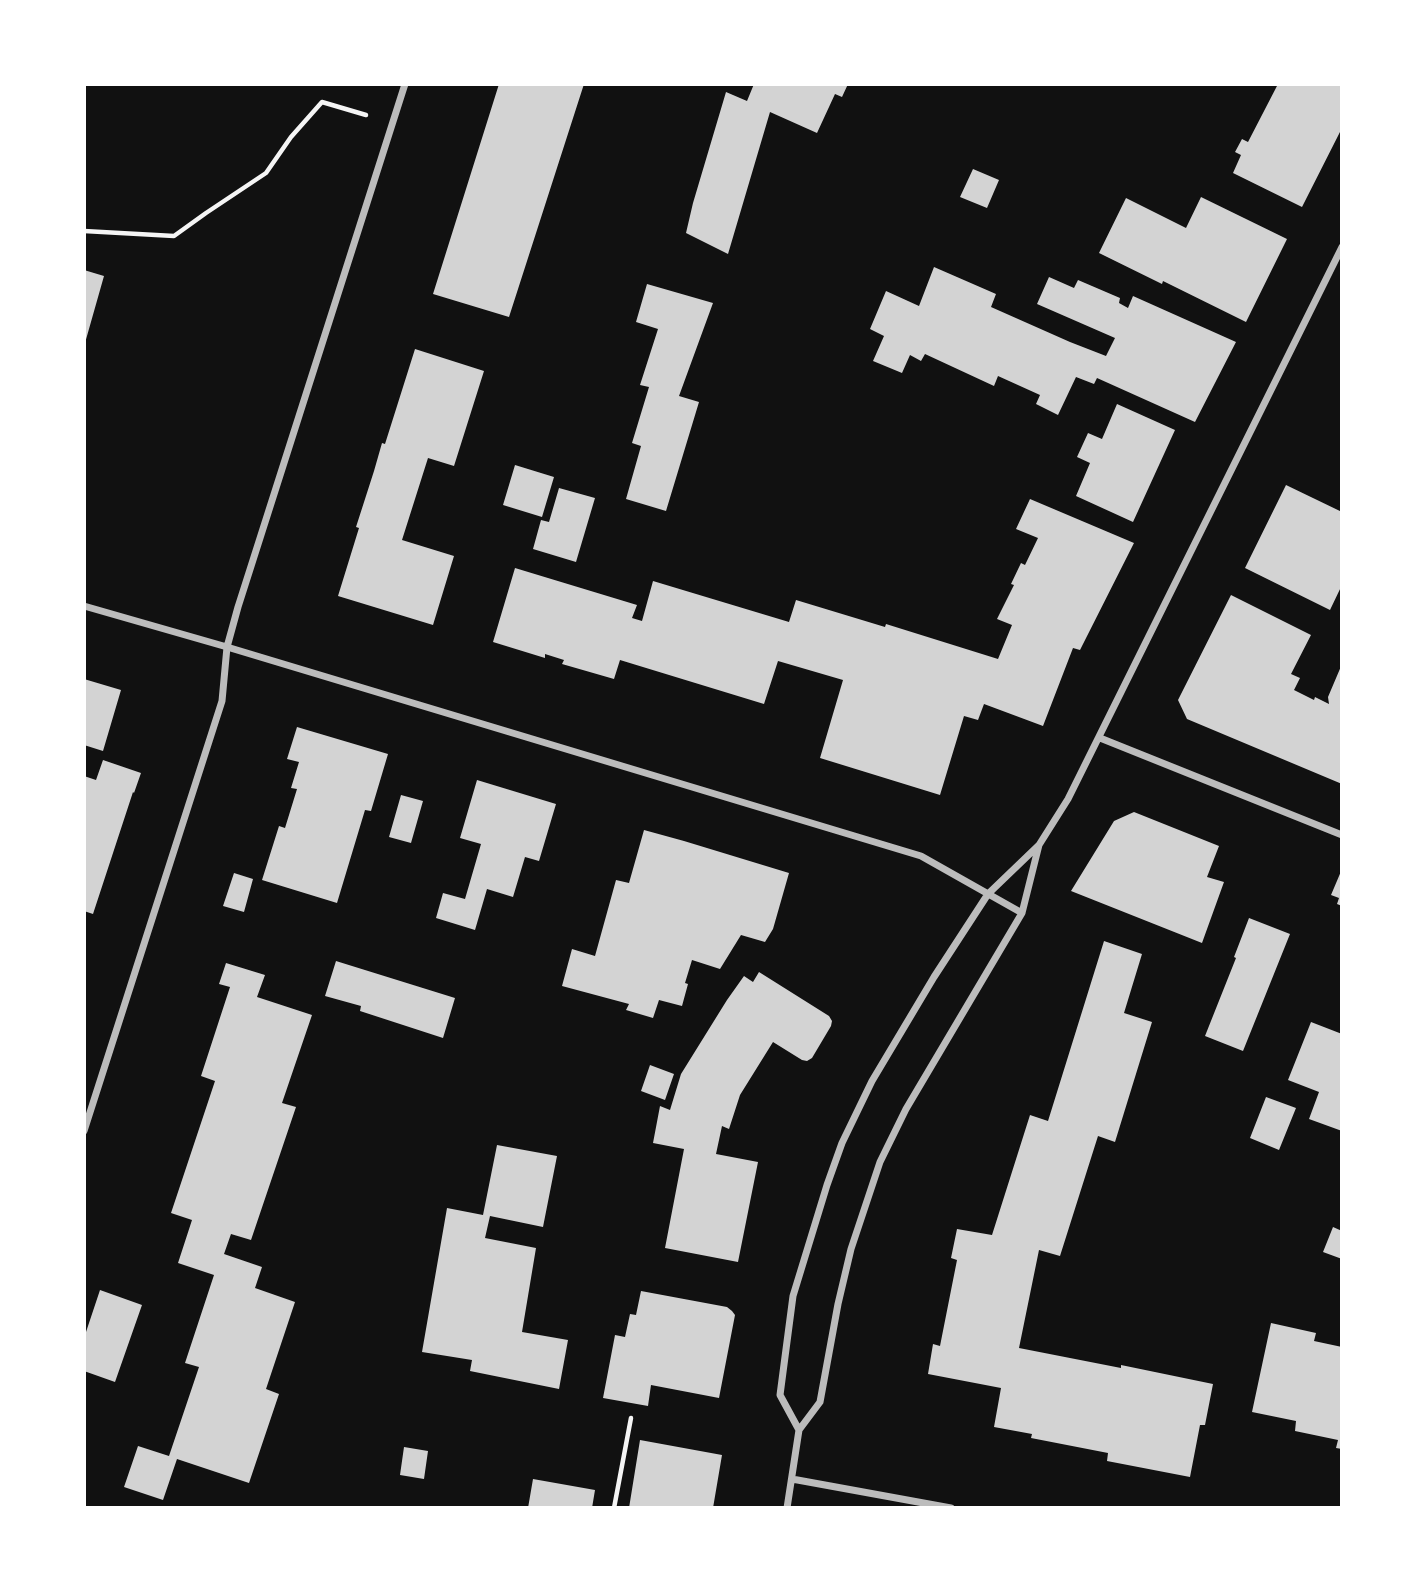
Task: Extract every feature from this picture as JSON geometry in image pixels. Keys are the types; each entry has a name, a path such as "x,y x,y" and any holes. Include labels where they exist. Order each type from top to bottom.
{"street":[{"path":"84,1131 222,701 227,647 238,607 405,84"},
{"path":"799,1430 780,1395 793,1296 842,1143 872,1081 934,977 988,894 1039,845 1068,799 1342,247"},
{"path":"84,606 920,856 1023,913"},
{"path":"1100,738 1342,835"},
{"path":"787,1508 799,1430 820,1402 851,1249 880,1162 906,1109 1023,913 1039,845"},
{"path":"792,1479 951,1508"}],"path":[{"path":"84,231 174,236 266,173 290,137 322,102 335,106"},
{"path":"614,1508 631,1418"}],"building":[{"path":"499,84 584,84 509,317 433,294"},
{"path":"754,84 848,84 842,97 835,94 817,133 770,112 728,254 686,233 726,92 747,101"},
{"path":"1278,84 1342,84 1342,128 1302,207 1233,173 1241,155 1235,152 1242,139 1248,142"},
{"path":"973,169 999,180 987,208 960,197"},
{"path":"1201,197 1287,239 1246,322 1099,253 1126,198 1186,228"},
{"path":"934,267 996,294 991,307 1106,356 1115,338 1037,304 1049,277 1074,288 1078,280 1120,298 1119,303 1128,308 1133,296 1236,342 1195,422 1097,378 1094,384 1076,377 1058,415 1036,404 1040,395 998,376 994,386 925,354 921,361 910,355 902,373 873,361 884,336 870,329 886,291 919,306"},
{"path":"84,270 104,276 85,343 84,343"},
{"path":"647,284 713,303 679,396 699,402 666,511 626,499 641,446 632,443 649,387 640,385 658,329 636,322"},
{"path":"415,349 484,371 454,466 428,458 402,540 454,556 433,625 338,596 382,443 385,444"},
{"path":"1117,404 1175,430 1133,522 1076,496 1090,463 1077,457 1088,433 1102,439"},
{"path":"515,465 554,477 542,517 503,505"},
{"path":"1286,485 1342,512 1342,587 1330,610 1245,568"},
{"path":"559,488 595,498 576,562 533,549 541,520 549,522"},
{"path":"1030,499 1134,543 1080,650 1073,648 1043,726 984,704 978,720 964,716 940,795 820,758 843,680 778,661 764,704 620,660 614,679 562,664 564,660 545,654 545,658 493,642 515,568 637,605 632,618 642,621 653,581 789,622 796,600 885,627 886,624 998,659 1012,625 997,619 1014,585 1011,584 1021,563 1025,565 1038,538 1016,529"},
{"path":"1231,595 1311,635 1291,674 1300,678 1294,690 1329,704 1328,697 1342,664 1342,784 1187,719 1178,700"},
{"path":"84,679 121,690 103,751 84,745"},
{"path":"297,727 388,754 371,811 365,810 337,903 262,880 279,826 285,828 297,789 291,788 299,762 287,759"},
{"path":"103,760 141,773 93,914 84,911 84,776 96,780"},
{"path":"477,780 556,804 539,861 525,857 513,897 487,889 475,930 436,918 443,893 465,899 481,844 460,838"},
{"path":"401,795 423,801 411,843 389,837"},
{"path":"1134,812 1219,846 1207,877 1224,882 1202,943 1071,891 1114,821"},
{"path":"644,830 789,873 773,929 765,942 741,935 720,969 692,960 682,1006 659,1000 653,1018 626,1010 629,1004 562,986 572,949 595,956 616,880 629,883"},
{"path":"1342,869 1342,906 1337,904 1339,898 1331,895"},
{"path":"234,873 253,879 244,912 223,906"},
{"path":"1249,918 1290,934 1243,1051 1205,1036"},
{"path":"1104,941 1142,954 1124,1013 1152,1022 1115,1142 1098,1136 1060,1256 1039,1250 1019,1348 1213,1384 1205,1425 1200,1425 1190,1477 1107,1461 1108,1453 1031,1438 1032,1434 994,1427 1001,1388 928,1374 933,1344 940,1346 957,1260 951,1258 957,1229 992,1235 1030,1115 1048,1121"},
{"path":"336,961 455,998 443,1038 360,1011 361,1006 325,996"},
{"path":"226,963 265,975 257,997 312,1015 282,1103 296,1107 251,1240 231,1234 224,1254 262,1267 255,1288 295,1302 266,1389 279,1394 249,1483 177,1459 163,1500 124,1487 138,1446 169,1456 199,1367 185,1363 214,1275 178,1263 192,1220 171,1213 215,1081 201,1076 230,987 219,984"},
{"path":"759,972 829,1016 831,1026 812,1058 807,1061 773,1042 740,1095 729,1129 722,1126 716,1154 758,1162 738,1262 665,1248 684,1149 653,1143 660,1106 670,1110 681,1074 727,1000 744,976 753,982"},
{"path":"1311,1022 1342,1034 1342,1131 1309,1119 1319,1092 1288,1080"},
{"path":"650,1065 674,1074 665,1100 641,1091"},
{"path":"1266,1097 1296,1108 1279,1150 1250,1138"},
{"path":"497,1145 557,1156 543,1227 490,1216 485,1238 536,1248 522,1332 568,1340 559,1389 470,1371 472,1360 422,1352 447,1208 483,1215"},
{"path":"1333,1227 1342,1231 1342,1259 1323,1252"},
{"path":"100,1290 142,1305 115,1382 84,1371 84,1338"},
{"path":"641,1291 727,1307 735,1315 719,1398 651,1385 648,1406 603,1398 615,1335 625,1337 630,1314 636,1315"},
{"path":"1271,1323 1316,1333 1314,1341 1342,1347 1342,1449 1336,1448 1338,1440 1295,1431 1296,1421 1252,1412"},
{"path":"640,1440 722,1455 713,1508 629,1508"},
{"path":"404,1447 428,1451 424,1479 400,1475"},
{"path":"533,1479 595,1490 592,1508 528,1508"}]}
